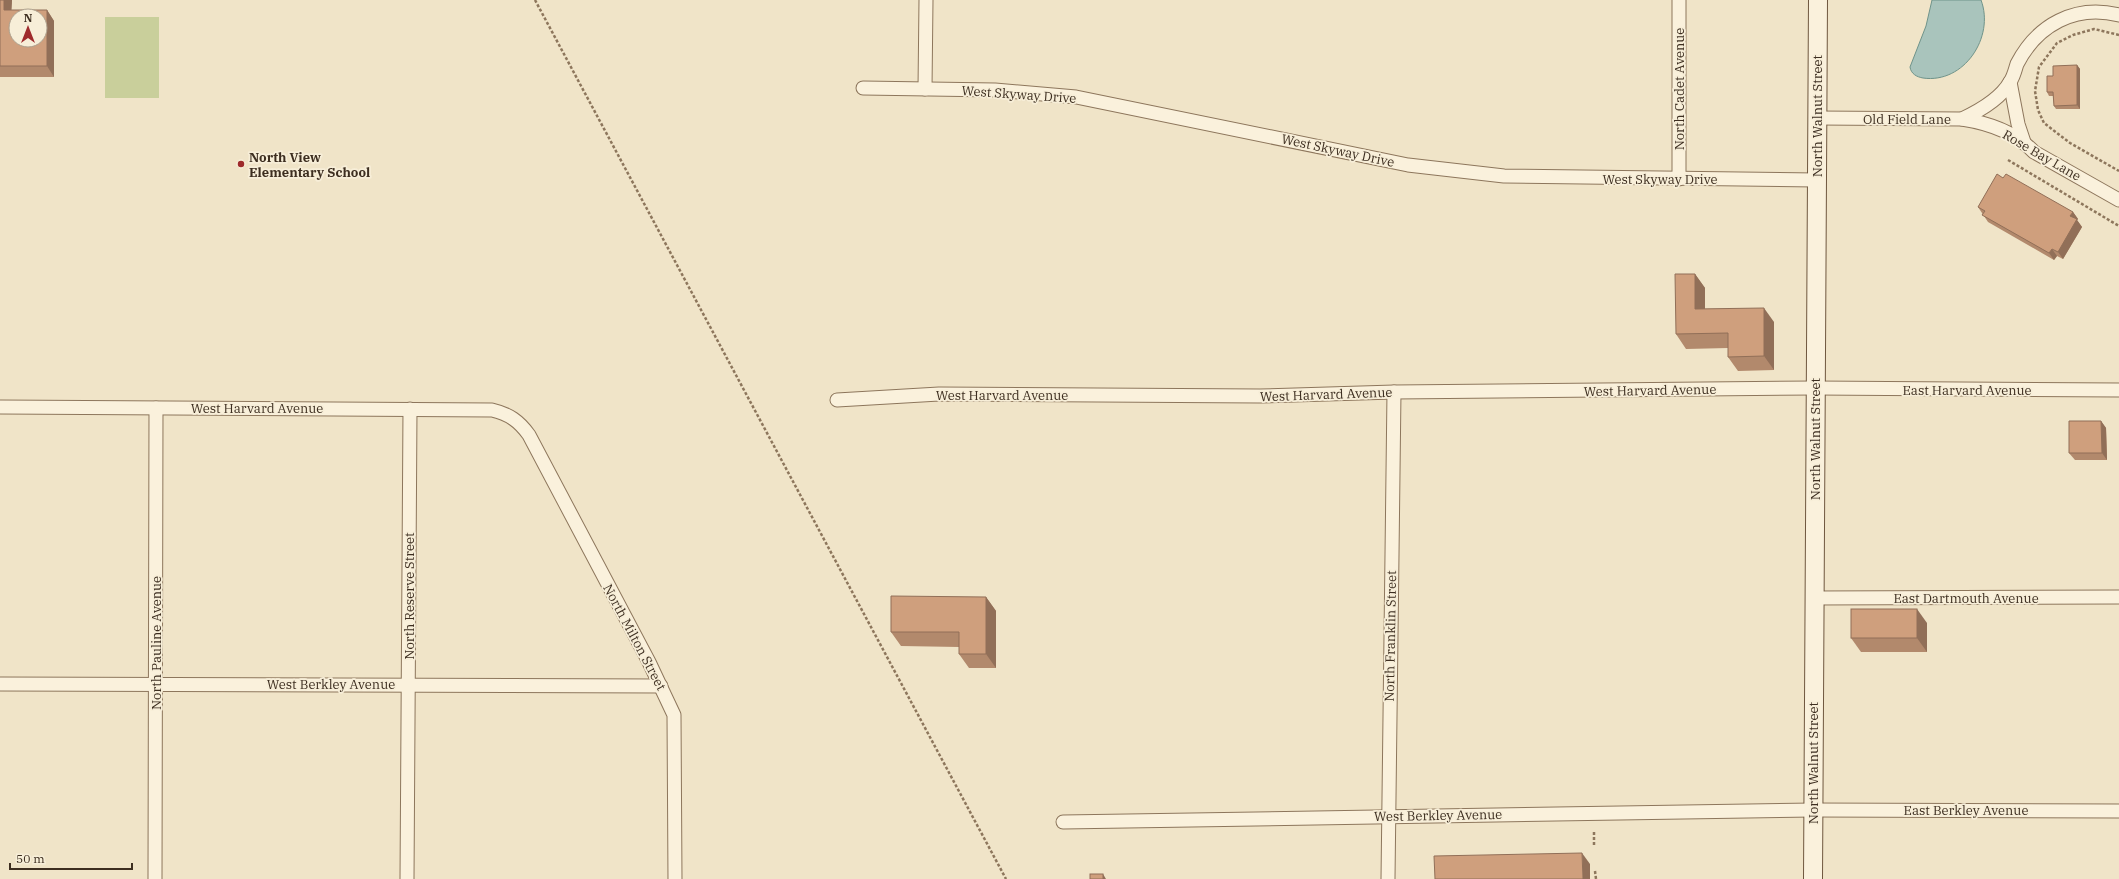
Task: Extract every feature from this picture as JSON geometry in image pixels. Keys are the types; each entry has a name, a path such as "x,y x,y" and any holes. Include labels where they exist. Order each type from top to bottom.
{"main road":[{"name":"North Walnut Street","path":"1813,879 1816,118 1818,0"}],"street":[{"path":"925,89 926,0"},
{"name":"North Cadet Avenue","path":"1678,0 1679,179"},
{"name":"Old Field Lane","path":"1816,118 1962,120 1981,109 2010,82 2018,64 2032,43 2046,27 2056,21 2080,13 2098,12 2119,15"},
{"path":"2010,82 2012,100 2024,142"},
{"name":"West Skyway Drive","path":"863,88 995,90 1076,97 1424,167 1530,178 1816,180"},
{"name":"Rose Bay Lane","path":"1962,120 1989,125 2024,142 2034,152 2119,200"},
{"name":"East Harvard Avenue","path":"1815,388 2119,390"},
{"name":"West Harvard Avenue","path":"837,400 939,394 1260,396 1394,392 1815,388"},
{"name":"North Franklin Street","path":"1388,879 1394,392"},
{"name":"West Harvard Avenue","path":"0,407 492,410 504,413 513,418"},
{"name":"North Pauline Avenue","path":"155,879 156,408"},
{"name":"North Reserve Street","path":"407,879 410,409"},
{"name":"North Milton Street","path":"513,418 529,435 661,686 674,715 675,879"},
{"name":"East Dartmouth Avenue","path":"1814,598 2119,597"},
{"name":"West Berkley Avenue","path":"0,684 409,684 661,686"},
{"name":"West Berkley Avenue","path":"1063,822 1388,815 1813,810"},
{"name":"East Berkley Avenue","path":"1813,810 2119,811"}],"path":[{"path":"536,0 1006,879"},
{"path":"2119,35 2094,29 2073,35 2057,43 2039,67 2036,91 2038,110 2044,123 2070,143 2119,172"},
{"path":"2008,160 2119,226"},
{"path":"1594,832 1594,847"},
{"path":"1595,871 1596,879"}],"green space":[{"path":"105,17 159,17 159,98 105,98"}],"water":[{"path":"1932,0 1981,0 1984,14 1984,29 1980,43 1973,55 1963,66 1951,74 1938,78 1923,78 1915,75 1910,67 1926,26"}],"building":[{"path":"0,0 4,0 4,10 8,10 8,48 47,48 47,66 0,66"},
{"path":"2077,65 2077,105 2054,106 2053,92 2047,92 2047,76 2053,76 2053,66"},
{"path":"1997,174 2003,178 2006,174 2073,212 2070,216 2077,219 2058,252 2052,249 2049,253 1982,215 1985,211 1978,207"},
{"path":"1675,274 1695,274 1695,309 1764,308 1764,356 1728,357 1728,333 1676,334"},
{"path":"2069,421 2101,421 2102,453 2069,453"},
{"path":"891,596 986,597 986,654 959,654 959,632 891,632"},
{"path":"1851,609 1917,609 1917,638 1851,638"},
{"path":"1582,853 1583,879 1435,879 1434,856"},
{"path":"1090,874 1103,874 1103,879 1090,879"}],"place":[{"name":"North View Elementary School","path":"241,164"}]}
